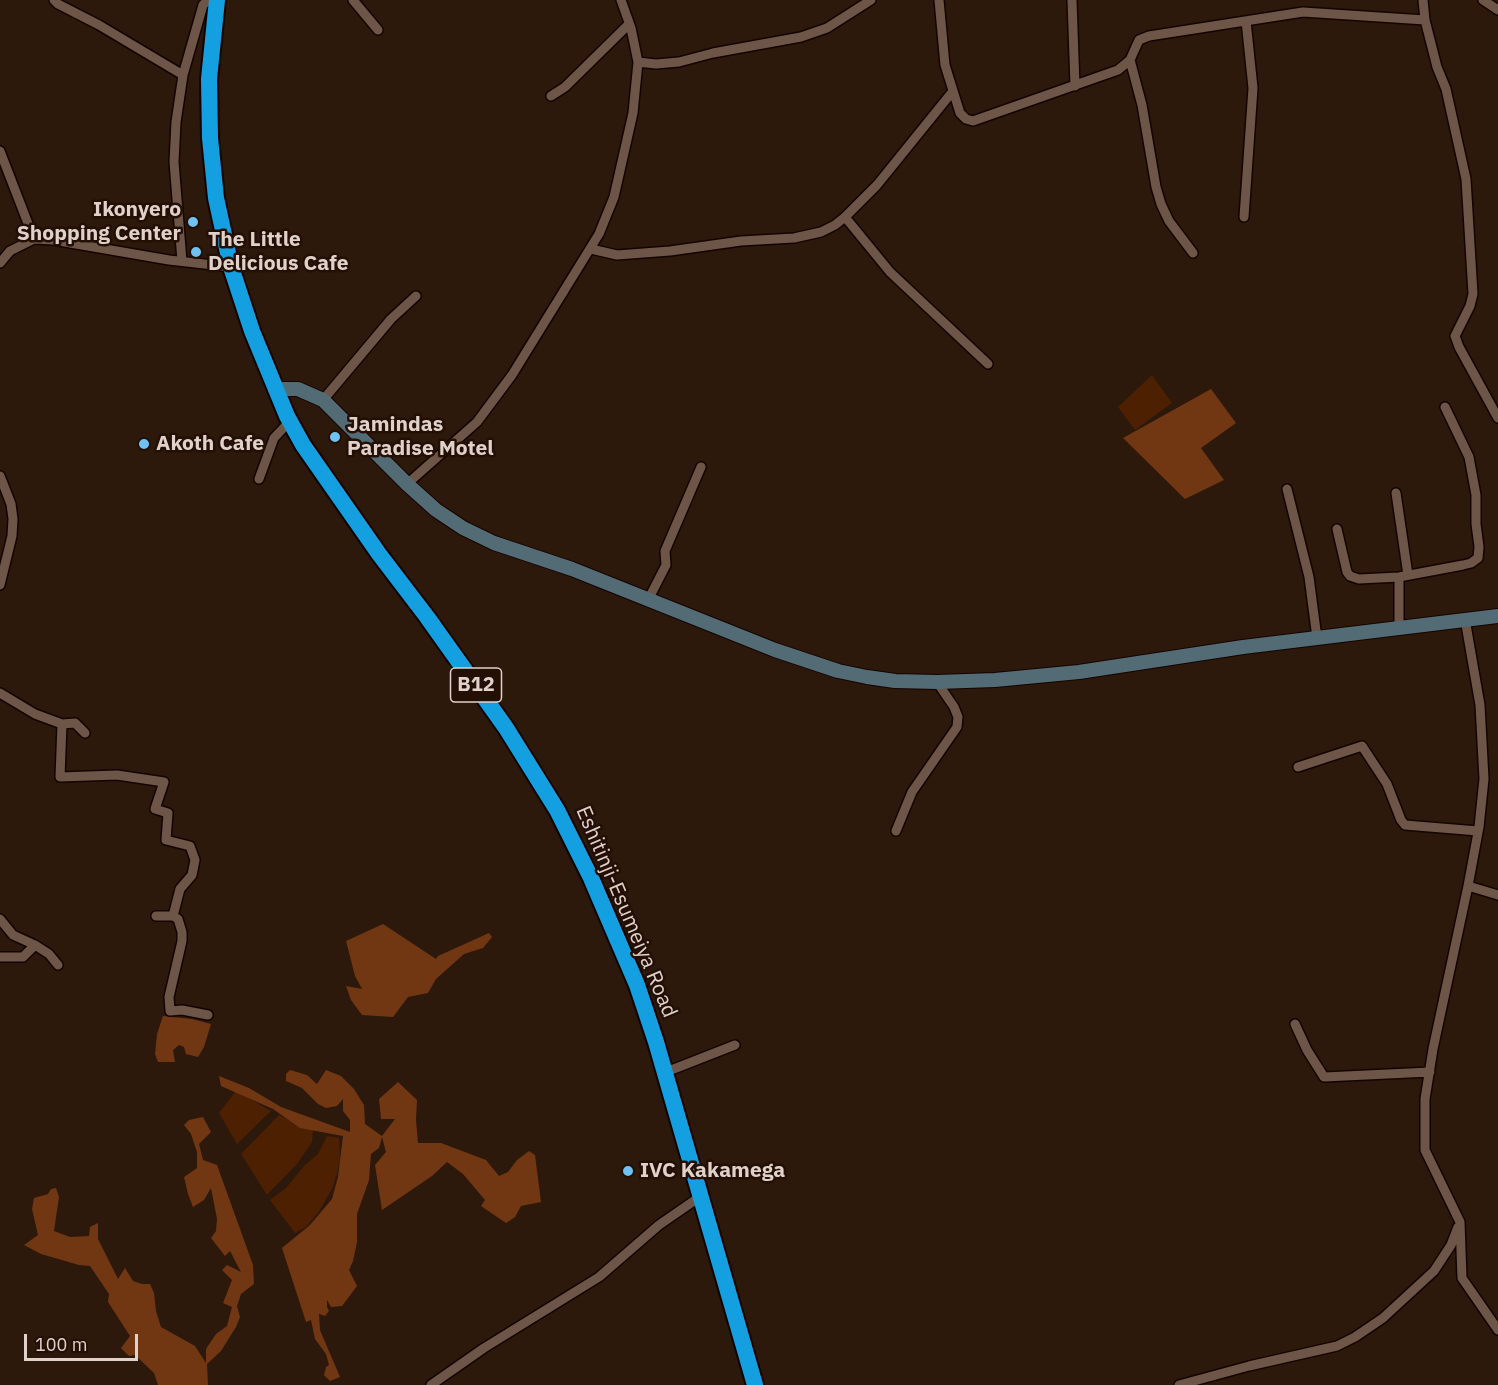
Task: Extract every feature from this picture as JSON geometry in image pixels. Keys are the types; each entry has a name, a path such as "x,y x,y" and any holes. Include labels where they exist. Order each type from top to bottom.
{"highway":[{"name":"Eshitinji-Esumeiya Road","path":"217,0 209,80 210,138 216,198 231,267 252,331 275,389 303,445 506,728 557,810 591,878 638,985 666,1072 755,1385"}],"street":[{"path":"54,0 183,75"},
{"path":"182,261 174,162 176,122 183,75 203,5 208,0"},
{"path":"354,0 378,30"},
{"path":"407,484 477,422 512,375 591,249 614,197 623,166 633,113 638,62 621,0"},
{"path":"638,62 656,64 679,62 713,52 801,37 826,28 871,0"},
{"path":"939,0 945,65 960,113 966,119 973,121 1118,70 1130,60 1139,40 1149,36 1303,12 1425,20"},
{"path":"1072,0 1075,86"},
{"path":"1423,0 1425,20 1437,67 1446,89 1466,179 1473,294 1470,306 1455,336 1498,418"},
{"path":"1484,0 1498,10"},
{"path":"1244,217 1253,88 1246,21"},
{"path":"552,96 565,87 629,24"},
{"path":"1130,60 1142,105 1161,204 1169,221 1193,253"},
{"path":"591,249 617,255 670,252 741,241 794,238 821,232 845,217 877,185 954,91"},
{"path":"0,151 34,239"},
{"path":"845,217 890,272 988,364"},
{"path":"0,263 10,251 34,239 231,267"},
{"path":"323,400 391,319 416,296"},
{"path":"275,389 298,389 323,400 407,484 436,510 463,528 494,543 572,569 775,650 838,671 895,681 995,680 1080,672 1465,618 1498,616"},
{"path":"1337,529 1347,572 1350,576 1359,579 1403,576 1471,563 1478,558 1476,495 1469,457 1445,407"},
{"path":"259,479 274,438 290,421"},
{"path":"648,600 666,565 665,551 701,467"},
{"path":"0,476 11,504 13,519 12,536 0,585"},
{"path":"1287,489 1309,577 1317,638"},
{"path":"1396,493 1403,576 1399,628"},
{"path":"1465,618 1480,705 1484,779 1468,886 1425,1099 1425,1150 1460,1222 1462,1278 1498,1330"},
{"path":"896,831 912,792 957,727 958,717 954,707 937,682"},
{"path":"0,693 35,714 62,724 75,723 85,733"},
{"path":"62,724 60,777 117,775 164,782 155,809 168,813 166,840 190,846 195,860 192,875 180,889 173,916"},
{"path":"1298,767 1362,746 1387,784 1405,825 1478,831"},
{"path":"1468,886 1498,895"},
{"path":"156,916 173,916 178,919 182,941 169,997 170,1011 182,1010 208,1015"},
{"path":"0,919 13,935 49,954 58,965"},
{"path":"0,957 23,957 35,945"},
{"path":"1295,1024 1306,1050 1324,1077 1430,1072"},
{"path":"666,1072 735,1045"},
{"path":"431,1385 484,1348 599,1277 659,1225 701,1196"},
{"path":"1179,1385 1249,1365 1337,1346 1354,1337 1383,1318 1434,1271 1451,1245 1460,1222"}],"shaded area":[{"path":"1152,375 1172,403 1135,430 1118,407"},
{"path":"1211,389 1236,423 1201,448 1224,480 1185,499 1123,438"},
{"path":"383,924 436,959 438,956 489,933 492,937 483,948 464,954 436,979 428,993 408,997 393,1017 362,1015 351,1000 346,986 362,989 355,976 346,941"},
{"path":"163,1016 192,1019 211,1024 204,1047 198,1057 186,1054 184,1047 179,1045 173,1050 175,1062 158,1062 155,1054 157,1034"},
{"path":"290,1070 307,1075 317,1084 326,1070 341,1076 354,1089 364,1105 365,1124 382,1136 395,1119 381,1119 379,1099 398,1082 417,1100 418,1143 441,1143 486,1160 499,1176 508,1172 517,1160 529,1151 535,1155 541,1202 521,1206 515,1217 506,1223 481,1206 485,1200 463,1174 447,1162 432,1176 382,1210 375,1165 386,1152 382,1137 379,1148 371,1154 369,1180 357,1214 357,1242 349,1270 357,1286 342,1306 331,1307 327,1300 329,1311 325,1316 319,1314 320,1330 340,1377 330,1381 324,1375 329,1365 326,1354 315,1339 311,1320 306,1322 282,1248 310,1225 332,1199 338,1177 343,1136 300,1128 273,1109 221,1086 219,1076 249,1088 281,1107 350,1132 350,1120 343,1111 343,1099 337,1106 326,1108 318,1104 302,1088 286,1081 286,1074"},
{"path":"236,1091 271,1111 237,1144 219,1113"},
{"path":"279,1115 313,1130 312,1142 297,1164 267,1195 241,1154"},
{"path":"203,1117 211,1132 199,1144 203,1160 217,1165 253,1265 254,1284 241,1294 237,1306 240,1317 236,1327 221,1351 207,1364 208,1385 158,1385 154,1373 135,1355 129,1356 121,1348 130,1336 108,1302 109,1294 90,1266 41,1254 24,1245 38,1235 32,1209 34,1198 48,1194 51,1189 56,1188 59,1197 54,1231 70,1237 89,1236 90,1227 98,1223 98,1239 118,1279 125,1268 133,1281 150,1284 161,1327 195,1346 206,1363 206,1349 216,1334 227,1326 232,1307 223,1303 232,1280 222,1270 227,1265 241,1272 230,1251 225,1256 211,1238 216,1231 217,1219 211,1188 204,1200 193,1207 188,1194 184,1177 197,1168 197,1152 191,1134 184,1125 189,1120"},
{"path":"327,1136 339,1138 340,1158 337,1174 332,1189 318,1213 306,1227 295,1233 270,1200 286,1188 304,1166 318,1154"}],"place":[{"name":"Ikonyero Shopping Center","path":"193,222"},
{"name":"The Little Delicious Cafe","path":"196,252"},
{"name":"Jamindas Paradise Motel","path":"335,437"},
{"name":"Akoth Cafe","path":"144,444"},
{"name":"IVC Kakamega","path":"628,1171"}]}
